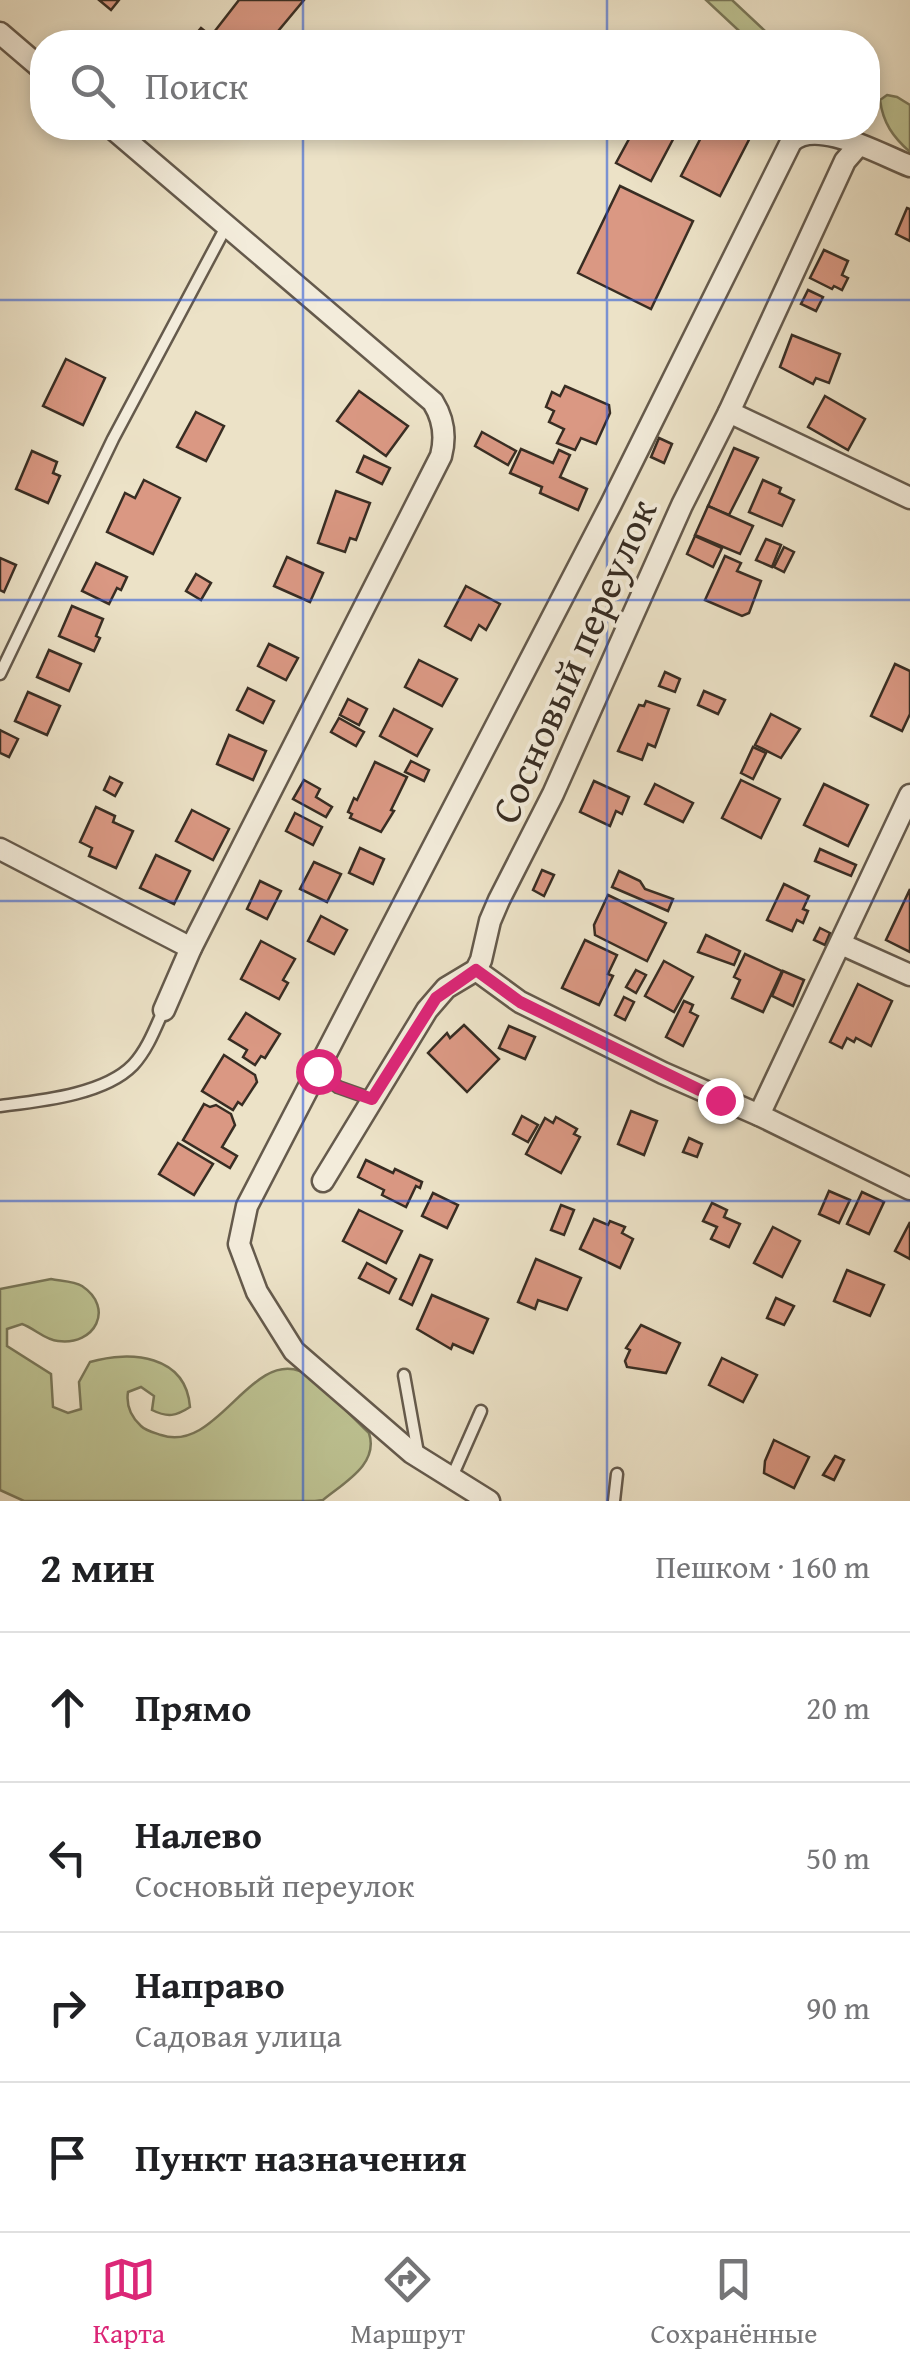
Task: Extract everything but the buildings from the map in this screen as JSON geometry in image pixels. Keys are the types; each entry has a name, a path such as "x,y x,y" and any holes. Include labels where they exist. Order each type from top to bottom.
{"street":[{"path":"0,33 30,59"},
{"path":"126,140 433,402 442,421 443,447 191,948 164,1010"},
{"path":"490,1501 418,1457 294,1351 257,1292 239,1244 248,1206 612,504 793,140"},
{"path":"842,140 910,166"},
{"name":"Сосновый переулок","path":"476,970 499,900 526,852 682,504 730,412 844,162 858,146"},
{"path":"730,412 910,498"},
{"path":"759,1115 910,795"},
{"path":"0,849 191,948"},
{"path":"841,944 910,975"},
{"path":"323,1182 436,998 476,970 520,1002 910,1189"}],"lane":[{"path":"0,674 112,439 226,225"},
{"path":"0,1106 60,1098 124,1072 145,1050 164,1010"},
{"path":"318,1071 338,1087 372,1099"},
{"path":"404,1375 418,1457"},
{"path":"451,1479 482,1411"},
{"path":"614,1501 617,1474"}],"green space":[{"path":"706,0 732,0 764,30 738,30"},
{"path":"887,95 910,105 910,152 886,123 880,100"},
{"path":"51,1279 82,1286 92,1295 99,1314 91,1332 71,1341 53,1340 22,1324 7,1329 7,1346 51,1374 53,1407 68,1413 81,1409 79,1382 90,1362 122,1357 154,1360 178,1376 190,1407 172,1415 158,1413 152,1410 154,1396 141,1387 128,1392 130,1410 145,1429 181,1437 216,1418 265,1376 282,1369 300,1371 369,1433 371,1444 365,1463 323,1500 315,1501 24,1501 0,1490 0,1289"}],"route":[{"path":"318,1071 338,1087 372,1099 436,998 476,970 520,1002 720,1100"}]}
